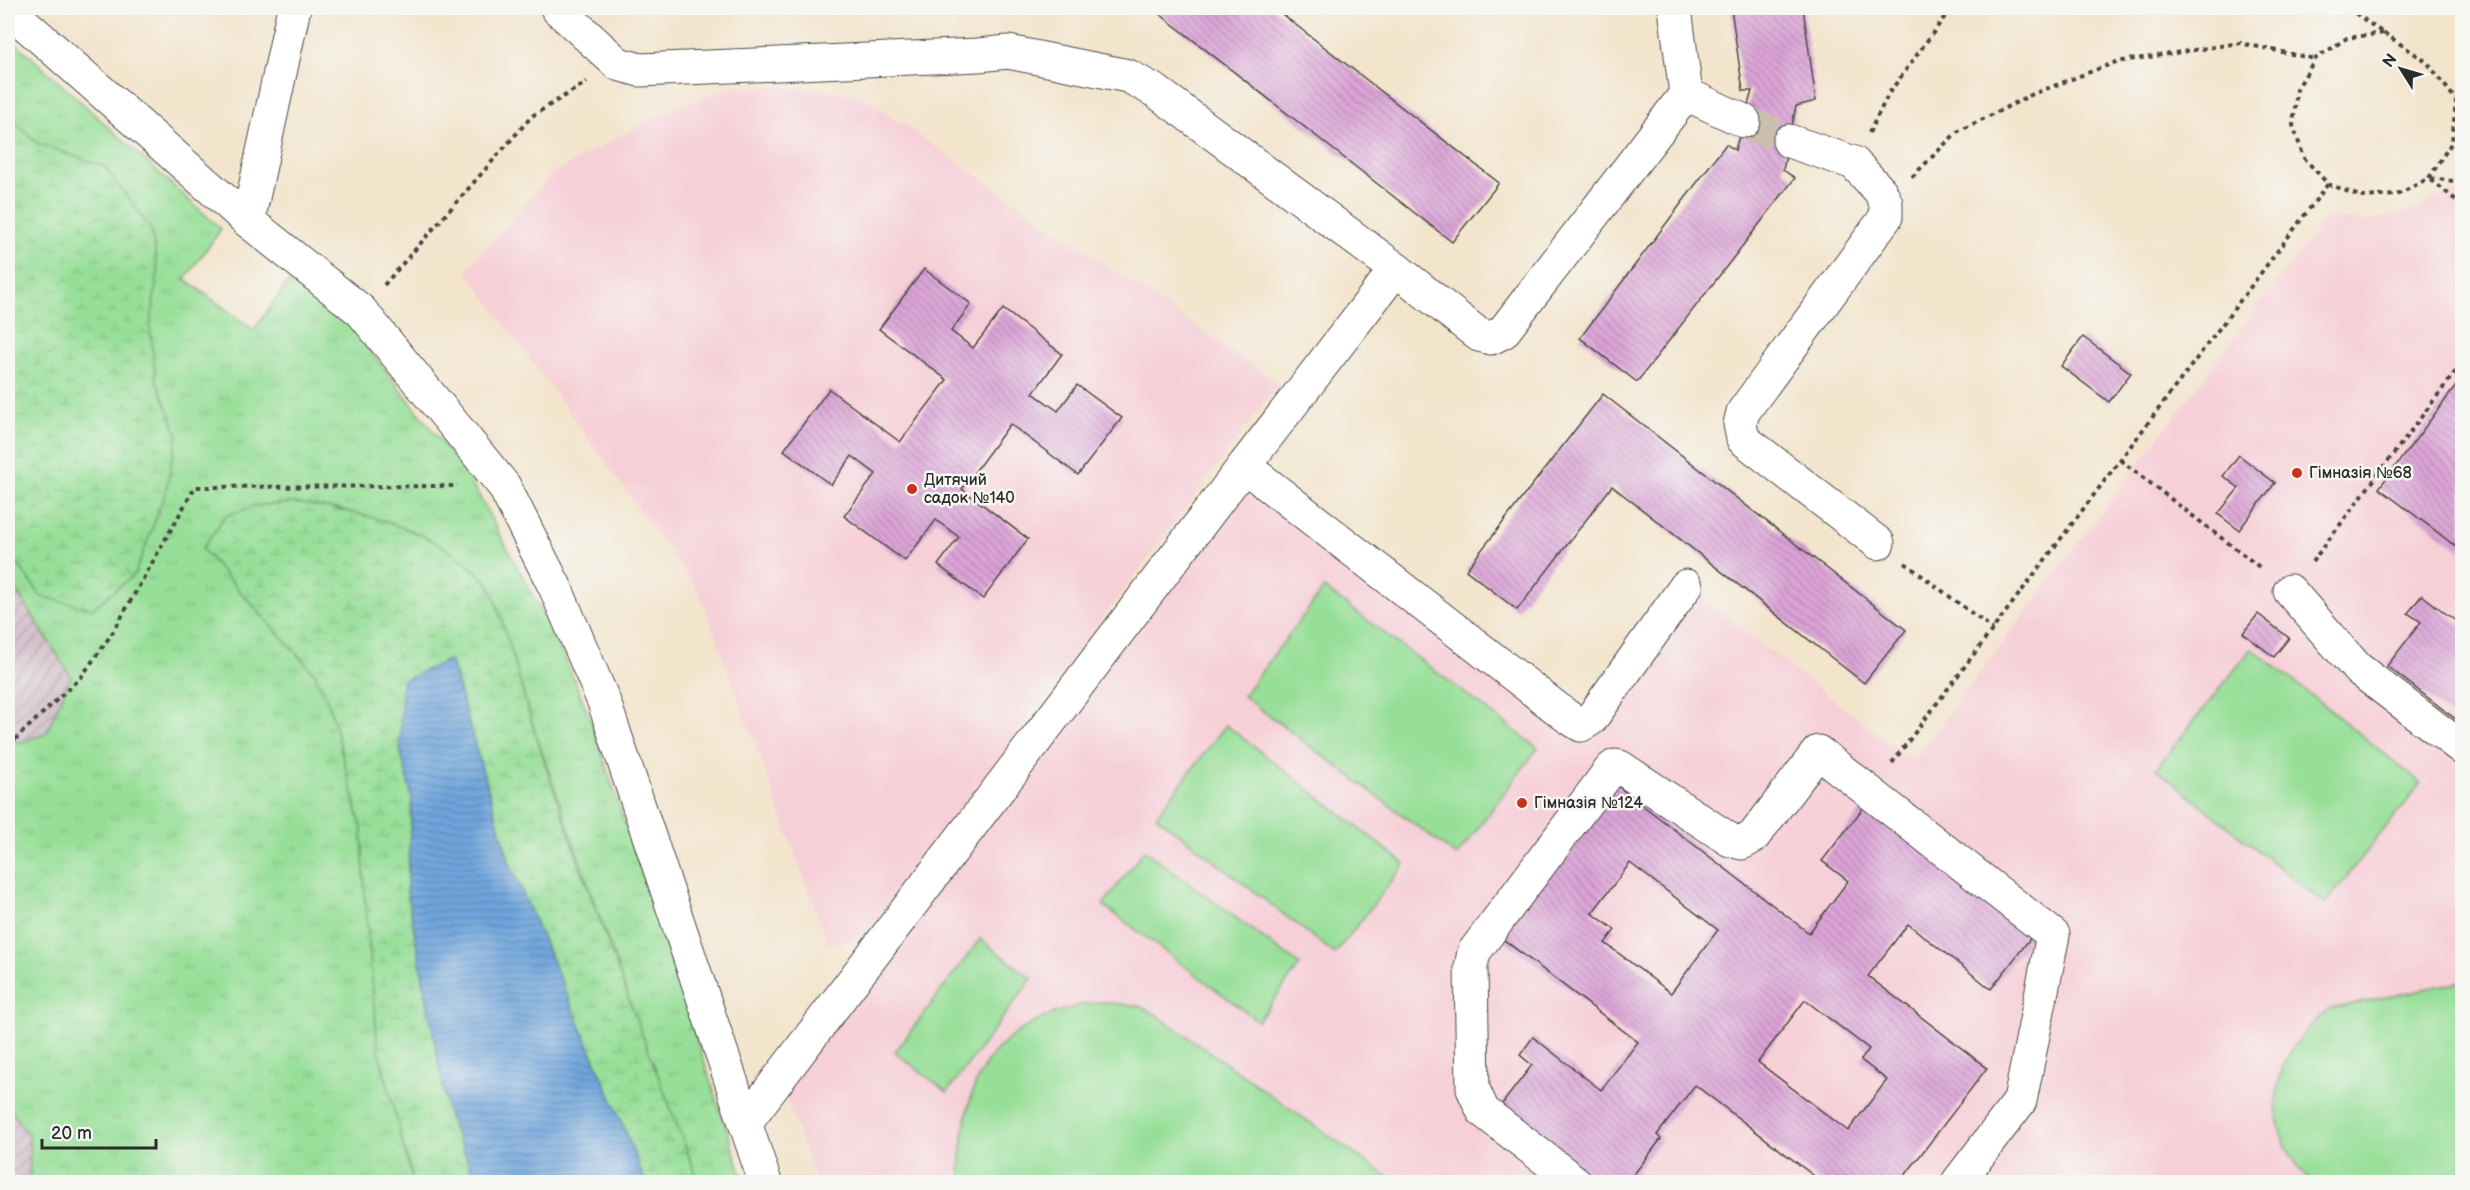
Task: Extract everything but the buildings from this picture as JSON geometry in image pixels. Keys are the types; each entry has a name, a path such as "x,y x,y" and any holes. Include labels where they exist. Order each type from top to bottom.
{"street":[{"path":"248,221 294,8"},
{"path":"557,8 618,64 640,70 1008,51 1128,76 1157,92 1396,268 1479,335 1491,338 1503,332 1686,94 1675,8"},
{"path":"8,9 248,221 361,310 504,486 555,587 604,702 765,1182"},
{"path":"1686,94 1744,121"},
{"path":"1789,141 1854,163 1880,191 1886,203 1887,217 1743,412 1740,424 1743,439 1878,543"},
{"path":"744,1123 1396,268"},
{"path":"1244,466 1581,725 1592,719 1686,586"},
{"path":"2290,591 2357,668 2463,748"},
{"path":"1575,1182 1483,1111 1478,1103 1473,1089 1471,960 1474,952 1615,766 1620,767 1730,840 1742,843 1753,837 1818,752 2053,935 2020,1101 1958,1182"}],"path":[{"path":"2348,8 2427,62 2456,100 2452,142 2429,178 2397,195 2362,197 2328,184 2304,158 2293,125 2297,89 2315,59 2347,38 2384,33"},
{"path":"1854,163 1889,93 1946,15"},
{"path":"1886,203 1957,132 2033,94 2116,62 2240,43 2315,59"},
{"path":"361,310 532,116 618,64"},
{"path":"2456,100 2463,94"},
{"path":"2456,100 2463,100"},
{"path":"2429,178 2463,182"},
{"path":"2429,178 2463,204"},
{"path":"1869,792 2328,184"},
{"path":"2120,460 2290,591 2463,363"},
{"path":"8,746 82,676 113,632 195,487 504,486"},
{"path":"1878,543 1993,629"}],"shaded area":[{"name":"Дитячий садок №140","path":"732,87 782,87 859,94 1278,384 864,938 828,944 700,593 466,270 552,174 653,118"},
{"name":"Гімназія №124","path":"2449,192 2462,193 2462,1182 816,1182 783,1090 1246,484 1585,744 1697,595 1913,761 2326,217 2366,222 2411,211"},
{"path":"8,578 71,676 46,734 8,745"},
{"path":"8,1105 29,1137 30,1182 8,1182"}],"green space":[{"path":"8,36 221,229 185,279 254,330 288,282 351,326 468,476 536,601 568,665 591,721 744,1182 699,1182 637,1023 538,741 489,583 412,531 336,508 202,549 315,674 330,707 362,830 365,897 378,1048 413,1182 30,1182 29,1137 8,1105 8,745 46,734 71,676 8,578"},
{"path":"8,115 37,143 105,167 151,229 158,272 150,327 156,379 178,435 165,494 135,574 92,609 41,596 8,550"},
{"path":"293,503 346,511 397,526 445,548 486,581 501,616 524,697 585,880 699,1182 645,1182 621,1120 509,861 450,659 400,749 412,798 407,892 449,1118 477,1182 413,1182 378,1048 365,897 362,830 330,707 315,674 202,549 225,516 253,506"},
{"path":"1324,588 1538,748 1457,856 1243,696"},
{"path":"2252,648 2421,783 2325,904 2156,769"},
{"path":"1226,725 1405,864 1335,954 1156,816"},
{"path":"1144,850 1300,965 1258,1021 1103,905"},
{"path":"980,939 1032,979 947,1092 895,1052"},
{"path":"2462,981 2462,1182 2312,1182 2294,1161 2283,1138 2277,1115 2277,1091 2283,1069 2294,1047 2309,1027 2330,1009"},
{"path":"1100,1002 1139,1006 1155,1014 1395,1182 961,1182 963,1137 970,1101 979,1075 994,1054 1020,1031 1035,1022 1067,1009"}],"water":[{"path":"450,659 509,861 621,1120 645,1182 477,1182 449,1118 407,892 412,798 400,749 402,681"}],"tunnel":[{"path":"1744,121 1789,141"}],"place":[{"name":"Гімназія №68","path":"2297,473"},
{"name":"Дитячий садок №140","path":"912,489"},
{"name":"Гімназія №124","path":"1522,803"}]}
